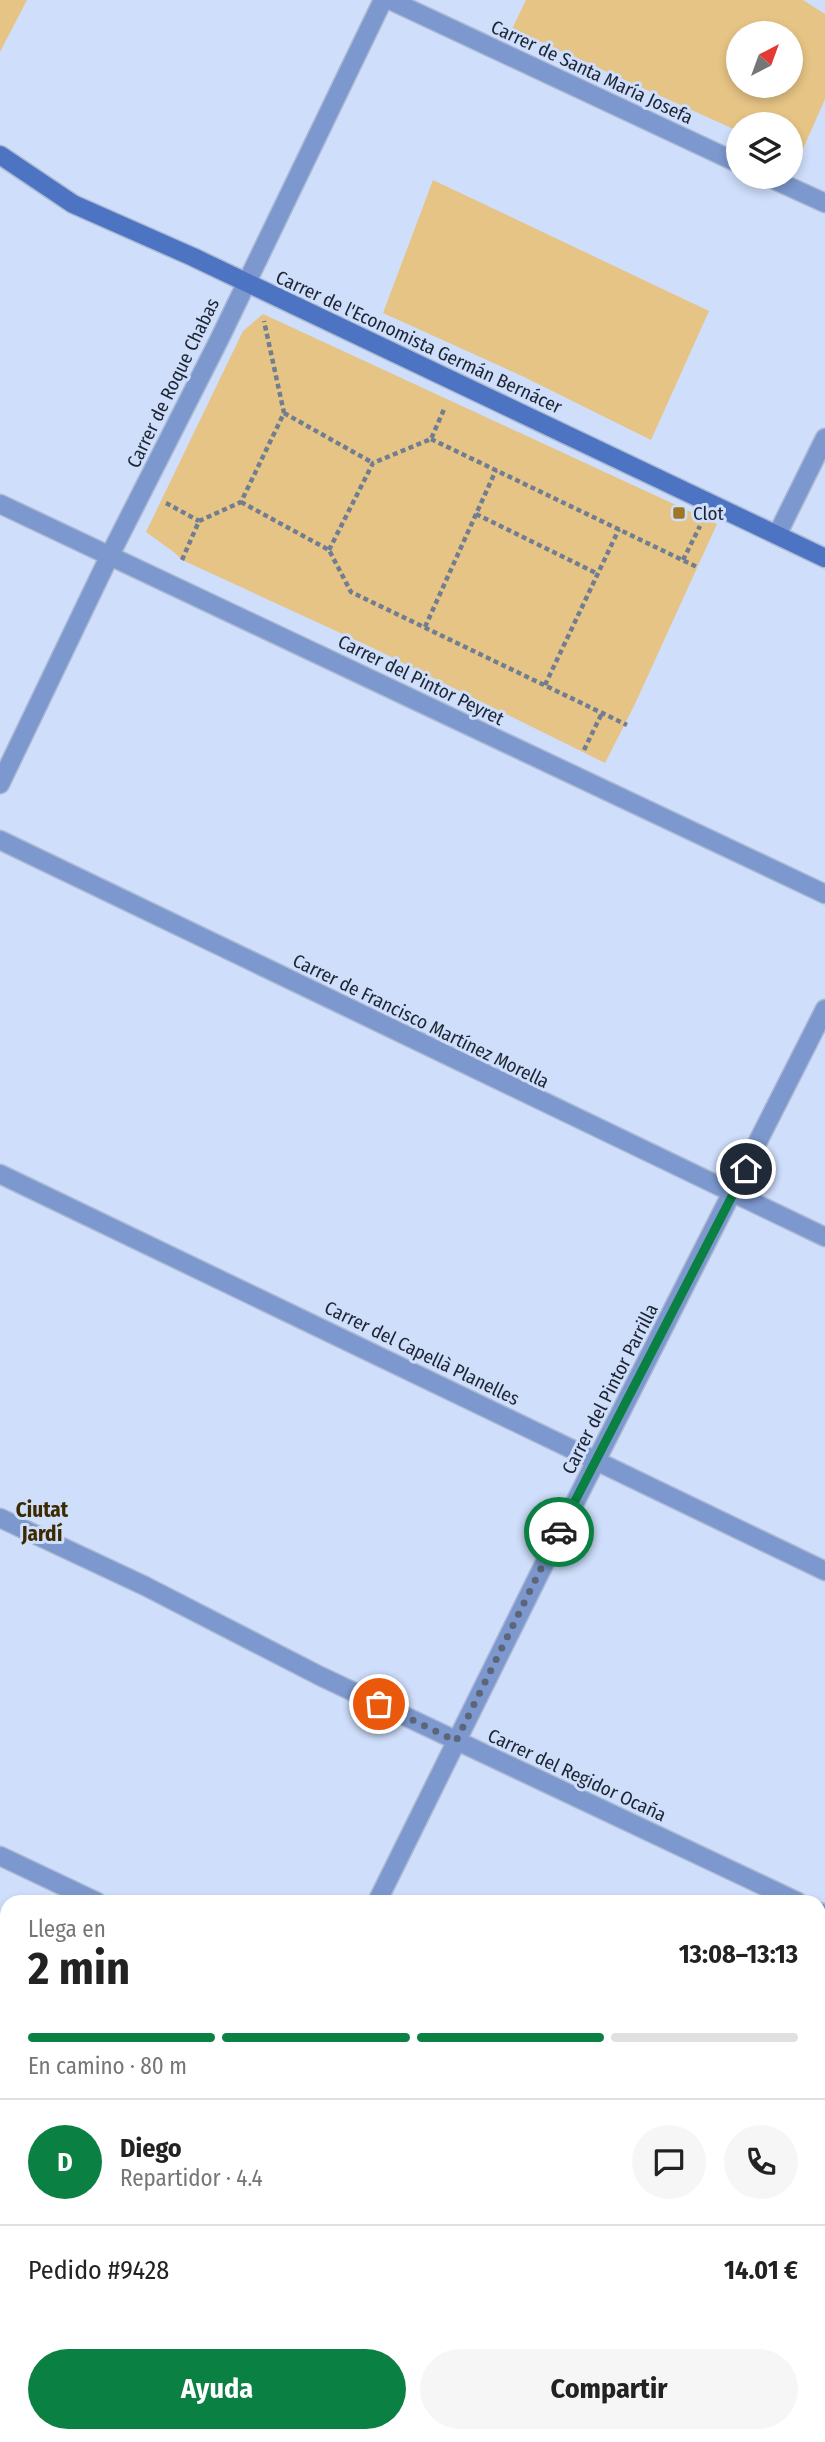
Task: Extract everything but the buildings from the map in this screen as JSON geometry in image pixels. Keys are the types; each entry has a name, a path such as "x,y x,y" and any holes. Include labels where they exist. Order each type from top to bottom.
{"street":[{"name":"Carrer de Roque Chabas","path":"0,784 383,0"},
{"name":"Carrer de Santa María Josefa","path":"390,0 726,157"},
{"name":"Carrer de l'Economista Germán Bernácer","path":"0,155 73,204 245,282 825,558"},
{"path":"794,189 825,203"},
{"path":"777,535 825,438"},
{"name":"Carrer del Pintor Peyret","path":"0,504 825,894"},
{"name":"Carrer de Francisco Martínez Morella","path":"0,840 825,1237"},
{"name":"Carrer del Pintor Parrilla","path":"380,1895 825,1009"},
{"name":"Carrer del Capellà Planelles","path":"0,1174 825,1571"},
{"name":"Carrer del Regidor Ocaña","path":"0,1518 145,1586 320,1676 783,1895"},
{"path":"0,1856 82,1895"}],"path":[{"path":"182,560 200,521 240,502 284,413 263,313"},
{"path":"329,550 373,463 430,439 450,397"},
{"path":"284,413 373,463"},
{"path":"430,439 699,568"},
{"path":"425,627 496,470"},
{"path":"161,500 200,521"},
{"path":"240,502 329,550 351,592 627,725"},
{"path":"476,514 598,574"},
{"path":"683,560 705,516"},
{"path":"545,685 619,529"},
{"path":"582,755 602,713"}],"shaded area":[{"path":"0,0 27,0 0,52"},
{"path":"526,0 803,0 825,14 825,99 803,149 803,112 726,112 726,126 512,29"},
{"path":"433,180 709,311 651,440 522,376 383,313"},
{"path":"263,314 717,524 635,704 605,763 373,648 182,560 146,532 243,331"}],"way so far":[{"path":"379,1704 456,1741 559,1532"}],"place":[{"name":"Clot","path":"679,513"}],"district":[{"name":"Ciutat Jardí","path":"42,1522"}],"route":[{"path":"559,1532 746,1169"}]}
